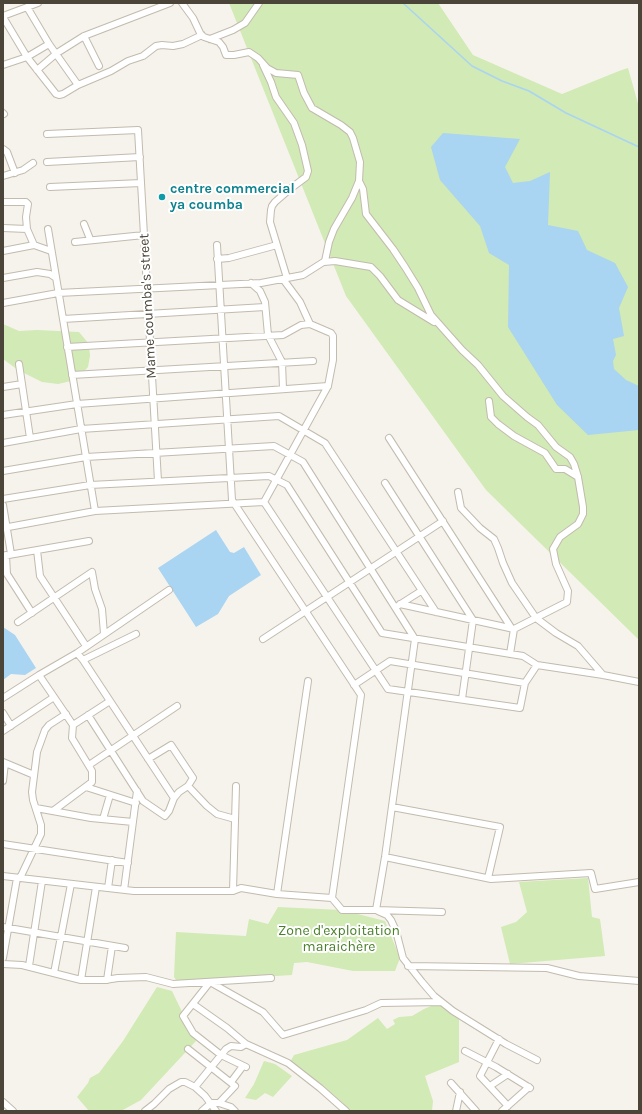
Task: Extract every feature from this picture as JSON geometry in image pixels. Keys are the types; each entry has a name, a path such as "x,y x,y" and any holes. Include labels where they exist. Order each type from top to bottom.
{"street":[{"path":"39,3 27,7 18,6 3,17 27,57 56,94 63,94 78,85 111,71 128,61 142,56 156,46 173,46 183,44 202,35"},
{"path":"37,70 57,53 84,36 170,3"},
{"path":"182,3 202,35 217,41 222,46 226,55 249,52 258,58 271,82 276,96 294,123 302,145 308,171 308,174 303,180 290,188 272,206 270,222 285,278 300,302 310,324 316,328 328,332 333,336 333,360 328,386 264,502"},
{"path":"210,39 233,30 245,23 258,3"},
{"path":"27,7 49,44 57,53 78,85"},
{"path":"84,36 99,66"},
{"path":"3,65 27,57 49,44"},
{"path":"262,64 277,73 298,75 304,93 312,108 341,125 350,132 354,139 360,162 359,181 352,198 336,224 329,242 324,262"},
{"name":"Mame coumba's street","path":"47,134 138,130 158,481"},
{"path":"3,149 7,152 15,174"},
{"path":"47,162 140,157"},
{"path":"3,176 15,174 33,163"},
{"path":"359,181 363,189 366,214 397,255 418,288 429,312 462,350 482,370 503,396 538,425 556,447 570,457 578,477 583,507 582,518 577,526 560,537 554,549 556,564 568,591 566,602 513,629 436,612 398,606"},
{"path":"50,187 141,183"},
{"path":"3,202 26,202 28,204 26,217 27,229 34,245"},
{"path":"84,224 90,239"},
{"path":"3,228 27,229"},
{"path":"48,229 95,511"},
{"path":"75,242 90,239 144,235"},
{"path":"3,251 34,245 51,251"},
{"path":"217,245 232,500 361,695 332,898"},
{"path":"218,259 229,258 277,246"},
{"path":"3,303 58,293 147,290 251,283 305,274 324,262 335,261 371,267 380,276 398,300 439,324"},
{"path":"3,278 37,272 53,274 56,278"},
{"path":"251,283 260,291 265,302 268,336 282,362 284,389"},
{"path":"63,319 265,307"},
{"path":"67,347 268,336 286,334 301,325 310,324"},
{"path":"72,375 313,360"},
{"path":"19,364 30,438"},
{"path":"3,387 22,384"},
{"path":"3,415 77,404 328,386"},
{"path":"489,401 491,417 498,424 514,436 545,453 556,469 564,469 578,477"},
{"path":"3,443 81,429 279,416 326,443 436,612"},
{"path":"389,438 513,629 510,654"},
{"path":"3,471 86,457 274,446 304,462 371,568 398,606 415,639 385,858 376,910"},
{"path":"3,499 90,485 269,476 287,485 382,633 523,656 537,665 603,674 639,682"},
{"path":"385,483 473,620 462,700"},
{"path":"458,492 461,508 480,528 494,539 502,563 512,582 536,618 556,633 578,646 603,674"},
{"path":"5,527 95,511 264,502"},
{"path":"264,502 388,689 520,708 525,683 537,665"},
{"path":"3,505 7,574 32,613"},
{"path":"262,639 443,521"},
{"path":"7,555 89,541"},
{"path":"36,550 40,576 86,646"},
{"path":"18,622 92,572 95,589 102,609 104,634"},
{"path":"3,698 77,653 169,590"},
{"path":"398,606 421,591"},
{"path":"83,660 136,634"},
{"path":"77,653 174,798"},
{"path":"354,685 390,661 525,683"},
{"path":"39,675 73,725 72,738 92,771 92,782 52,811"},
{"path":"277,894 308,681"},
{"path":"3,731 54,697"},
{"path":"73,725 110,701"},
{"path":"89,765 177,706"},
{"path":"3,713 11,726"},
{"path":"3,958 6,928 18,878 41,834 41,825 32,792 37,752 45,730 49,725 66,714"},
{"path":"88,715 143,801 165,816 178,792 188,786 193,778 171,745 148,759"},
{"path":"3,781 4,763 34,775"},
{"path":"188,786 217,814 235,819"},
{"path":"233,890 236,786"},
{"path":"86,787 136,803"},
{"path":"124,890 137,791"},
{"path":"103,819 110,795"},
{"path":"392,807 500,827 488,878"},
{"path":"36,808 103,819 133,822"},
{"path":"3,844 128,863"},
{"path":"385,858 488,878 591,873 595,889 639,882"},
{"path":"108,888 112,860"},
{"path":"3,876 134,891 233,890 241,888 277,894 332,898 342,910 442,912"},
{"path":"29,966 42,881"},
{"path":"54,973 71,884"},
{"path":"81,980 96,887"},
{"path":"376,910 387,915 391,920 396,931 403,958 428,989 442,1002 499,1039 537,1060"},
{"path":"6,928 125,948"},
{"path":"107,980 112,946"},
{"path":"3,964 29,966 81,980 146,977 173,984 271,978"},
{"path":"408,966 547,968 579,976 639,981"},
{"path":"210,982 263,1012 283,1035 366,1010 381,1003 442,1002"},
{"path":"210,982 183,1016 192,1032 221,1056 244,1066 231,1082"},
{"path":"193,1004 227,1028 246,1044 288,1063 346,1111"},
{"path":"499,1039 480,1076 508,1106"},
{"path":"195,1087 231,1046 241,1047 246,1044"},
{"path":"188,1049 235,1086 219,1103"},
{"path":"465,1051 529,1087 502,1111"},
{"path":"490,1086 508,1074"},
{"path":"145,1111 170,1089 181,1082 185,1082 195,1087 216,1111"},
{"path":"451,1083 476,1111"},
{"path":"456,1111 460,1092"},
{"path":"3,1102 13,1111"},
{"path":"202,1111 211,1104 219,1103 231,1107 235,1111"}],"green space":[{"path":"229,3 438,3 473,55 562,94 628,68 639,107 639,640 486,490 346,296"},
{"path":"3,324 19,331 37,330 79,332 89,344 90,356 88,367 81,375 71,381 58,384 42,382 18,370 3,359"},
{"path":"588,878 592,917 600,919 605,956 510,964 501,927 516,922 527,912 519,882"},
{"name":"Zone d'exploitation maraichère","path":"278,907 342,910 385,921 400,958 395,971 353,971 307,962 294,963 292,975 212,980 176,980 174,977 176,932 246,936 249,919 268,924"},
{"path":"157,987 172,991 196,1041 141,1100 121,1111 89,1111 77,1097 90,1078 99,1073 123,1041"},
{"path":"441,1002 459,1014 459,1062 425,1076 433,1101 432,1111 347,1111 343,1103 320,1083 313,1082 289,1064 294,1055 347,1040 378,1018 387,1029 395,1024 393,1020 399,1017 412,1016"},
{"path":"264,1061 275,1064 292,1076 273,1097 265,1093 256,1100 245,1098 254,1084"}],"water":[{"path":"443,133 520,139 505,167 513,183 530,181 550,172 548,225 578,231 587,250 615,263 628,287 619,308 624,336 613,339 616,355 613,361 614,369 626,380 639,386 639,430 588,435 557,405 508,327 509,265 489,253 480,226 440,180 431,147"},
{"path":"216,530 230,552 234,553 244,547 261,575 229,596 218,614 196,627 158,568"},
{"path":"3,627 15,635 36,668 25,675 11,674 3,680"}],"waterway":[{"path":"403,3 472,66 502,81 529,91 566,113 639,147"}],"place":[{"name":"centre commercial ya coumba","path":"162,197"}]}
